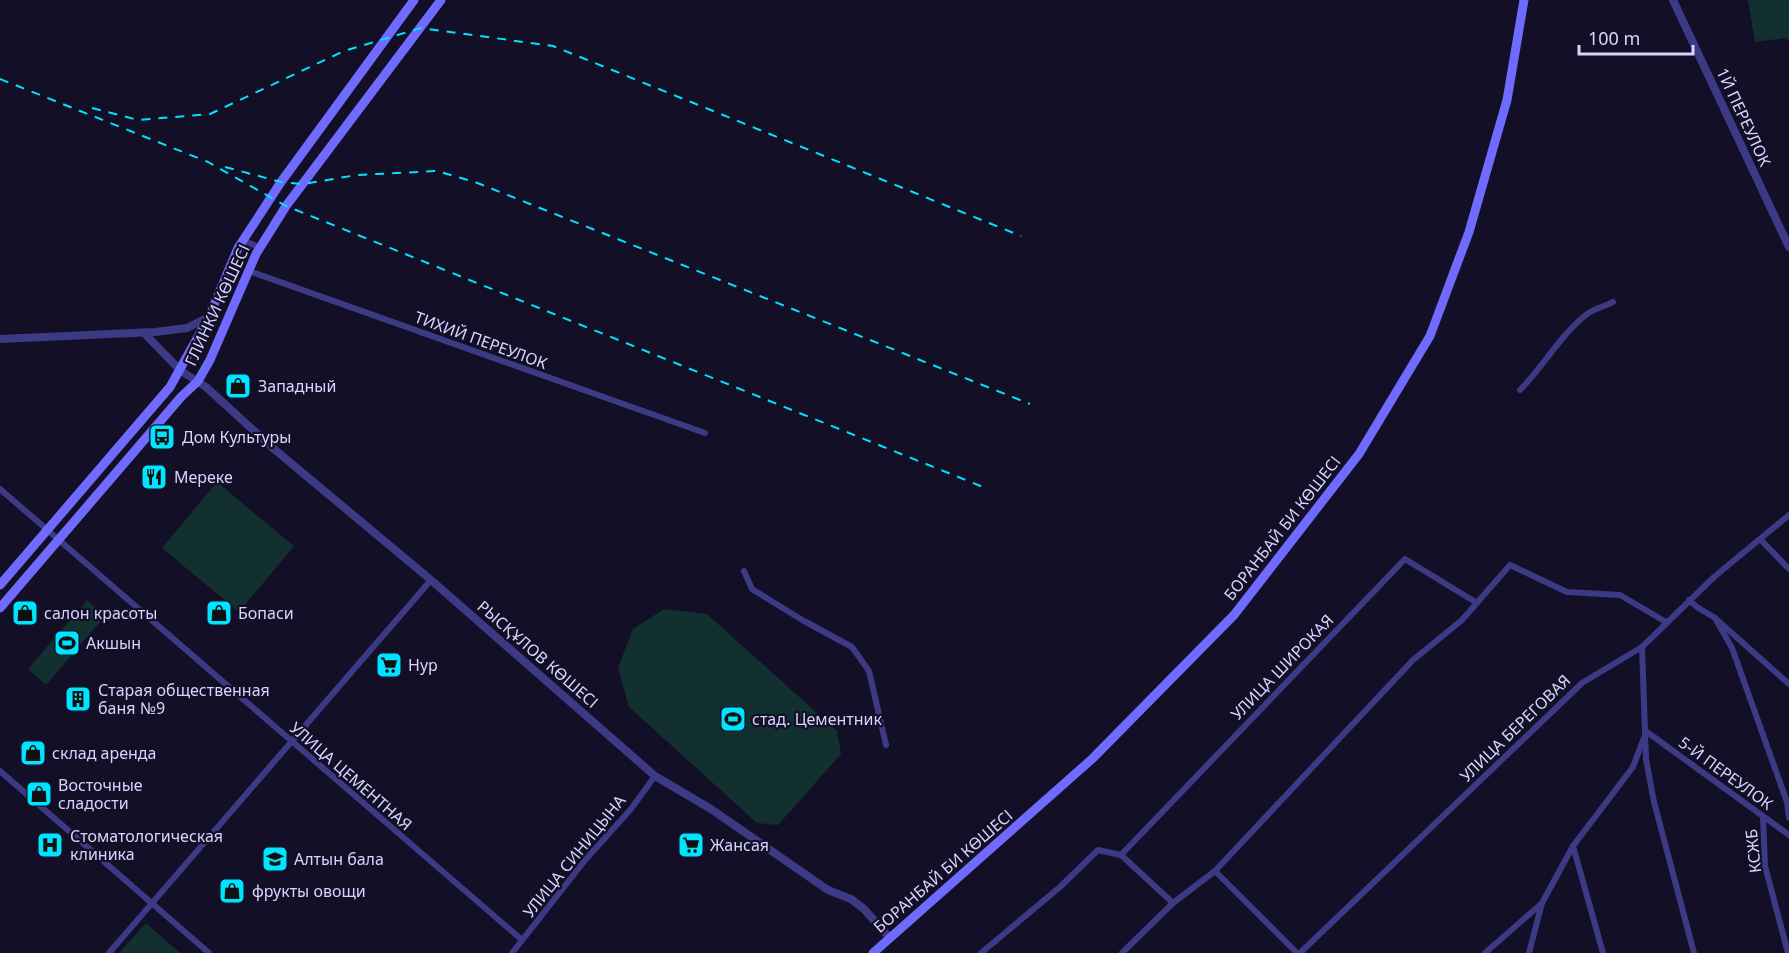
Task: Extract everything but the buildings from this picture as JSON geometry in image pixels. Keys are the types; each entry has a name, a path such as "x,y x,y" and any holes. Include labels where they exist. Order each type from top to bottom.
{"main road":[{"name":"ГЛИНКИ КӨШЕСІ","path":"0,585 170,387 181,371 209,316 237,248 281,182 414,0"},
{"name":"ГЛИНКИ КӨШЕСІ","path":"0,608 181,397 198,381 210,360 260,248 286,206 441,0"},
{"name":"БОРАНБАЙ БИ КӨШЕСІ","path":"873,953 1092,759 1234,615 1359,454 1430,336 1469,232 1507,100 1524,0"}],"street":[{"name":"1Й ПЕРЕУЛОК","path":"1673,0 1789,247"},
{"path":"243,240 260,248"},
{"name":"ТИХИЙ ПЕРЕУЛОК","path":"249,271 705,433"},
{"path":"1520,390 1564,336 1588,313 1613,302"},
{"path":"0,339 144,333 187,328 209,316"},
{"name":"РЫСҚҰЛОВ КӨШЕСІ","path":"144,333 181,371 198,381 274,449 431,580 655,776 711,809 828,890 851,899 864,909 890,938"},
{"name":"УЛИЦА ЦЕМЕНТНАЯ","path":"0,489 522,940"},
{"name":"УЛИЦА БЕРЕГОВАЯ","path":"1298,953 1582,683 1641,647 1714,577 1789,515"},
{"path":"1761,540 1789,569"},
{"name":"УЛИЦА ШИРОКАЯ","path":"1121,855 1405,559 1477,603"},
{"path":"1122,953 1173,903 1215,871 1413,660 1462,620 1510,565 1567,592 1620,595 1666,622"},
{"path":"744,571 752,590 852,647 869,671 885,745"},
{"path":"109,953 431,580"},
{"path":"1689,600 1715,618 1789,684"},
{"name":"5-Й ПЕРЕУЛОК","path":"1715,618 1732,648 1787,802 1789,818"},
{"path":"1641,647 1647,732 1646,759 1654,802 1694,953"},
{"path":"1529,953 1542,903 1573,846 1633,767 1647,732"},
{"name":"5-Й ПЕРЕУЛОК","path":"1647,732 1789,835"},
{"path":"0,771 209,953"},
{"name":"УЛИЦА СИНИЦЫНА","path":"512,953 586,860 631,809 655,776"},
{"name":"КСЖБ","path":"1763,817 1765,866 1788,953"},
{"path":"1573,846 1603,953"},
{"path":"981,953 1060,887 1098,850 1121,855 1173,903"},
{"path":"1215,871 1298,953"},
{"path":"1485,953 1542,903"}],"green space":[{"path":"1748,0 1789,0 1789,41 1785,38 1755,42"},
{"path":"217,482 294,546 239,612 162,548"},
{"name":"Акшын","path":"87,600 105,616 46,685 28,669"},
{"name":"стад. Цементник","path":"664,609 707,614 837,731 841,754 778,825 757,823 629,707 618,668 633,629"},
{"path":"146,923 180,953 119,953"}],"railway":[{"path":"92,108 138,120 210,114 344,51 421,28 553,46 1021,236"},
{"path":"0,79 208,162 286,206 988,489"},
{"path":"225,167 281,182 303,184 357,175 437,171 475,182 1030,404"}],"place":[{"name":"Западный","path":"238,386"},
{"name":"Дом Культуры","path":"162,437"},
{"name":"Мереке","path":"154,477"},
{"name":"салон красоты","path":"25,613"},
{"name":"Бопаси","path":"219,613"},
{"name":"Акшын","path":"67,643"},
{"name":"Нур","path":"389,665"},
{"name":"Старая общественная баня №9","path":"78,699"},
{"name":"стад. Цементник","path":"733,719"},
{"name":"склад аренда","path":"33,753"},
{"name":"Восточные сладости","path":"39,794"},
{"name":"Стоматологическая клиника","path":"50,845"},
{"name":"Жансая","path":"691,845"},
{"name":"Алтын бала","path":"275,859"},
{"name":"фрукты овощи","path":"232,891"}]}
